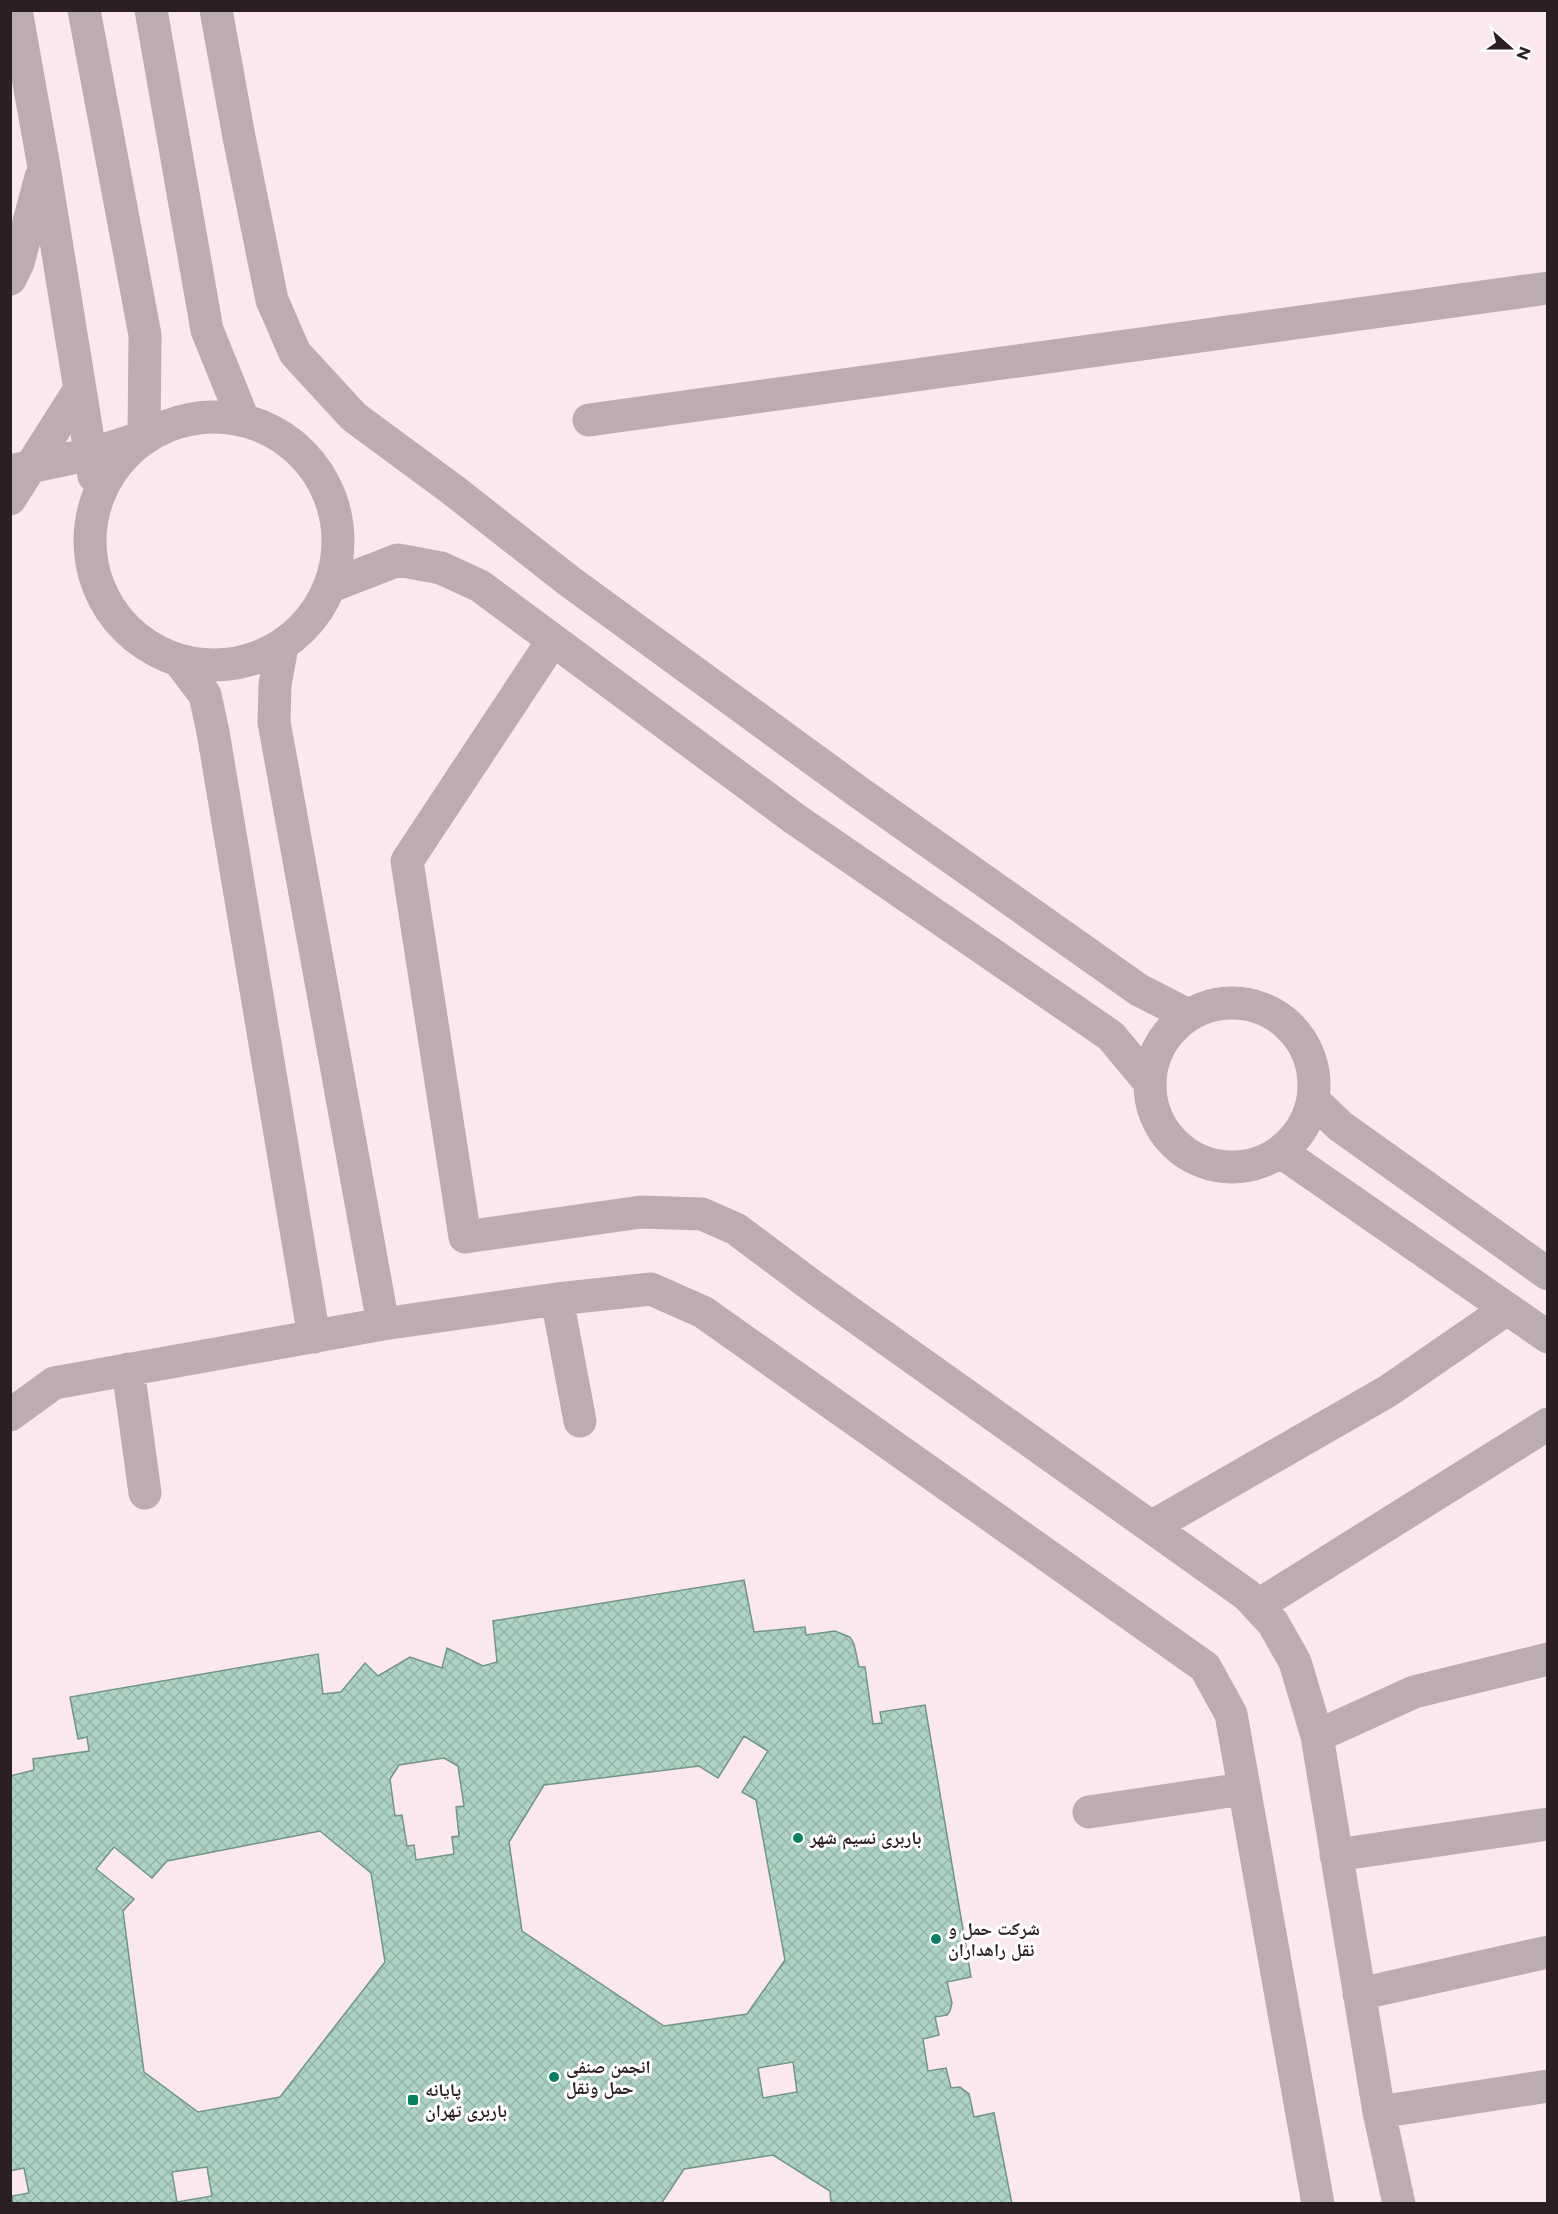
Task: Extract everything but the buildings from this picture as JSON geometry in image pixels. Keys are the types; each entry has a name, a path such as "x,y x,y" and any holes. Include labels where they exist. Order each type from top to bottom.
{"lane":[{"path":"16,10 44,167 91,454 97,497 89,542 93,574 110,611 128,632 160,654 180,662 204,666 231,665 258,658 282,647 304,628 331,586 339,547 336,513 315,467 288,439 243,419 205,416 171,423 144,437 91,454 22,469"},
{"path":"84,10 145,335 144,437 116,463 97,497"},
{"path":"151,10 207,330 243,419"},
{"path":"216,10 272,300 295,353 354,417 453,490 569,581 867,798 1139,990 1188,1015"},
{"path":"10,279 18,262 44,167"},
{"path":"589,420 1548,288"},
{"path":"10,499 22,469 80,389"},
{"path":"331,586 398,560 441,568 480,586 795,819 1111,1036 1150,1083"},
{"path":"553,640 407,861 465,1237 641,1212 702,1214 736,1229 815,1288 1247,1595 1274,1623 1295,1662 1317,1736 1379,2112 1398,2204"},
{"path":"282,647 275,684 274,722 383,1324"},
{"path":"180,662 205,695 213,732 314,1337"},
{"path":"1240,1002 1267,1009 1289,1024 1306,1046 1314,1072 1313,1100 1307,1119 1296,1137 1281,1152 1258,1164 1232,1168 1206,1164 1183,1151 1164,1132 1153,1108 1150,1083 1155,1056 1168,1033 1188,1015 1213,1004 1240,1002"},
{"path":"1313,1100 1340,1126 1548,1274"},
{"path":"1281,1152 1548,1337"},
{"path":"10,1415 54,1383 383,1324 556,1299 651,1289 703,1312 1205,1667 1231,1714 1318,2204"},
{"path":"556,1299 580,1421"},
{"path":"1151,1527 1388,1391 1507,1309"},
{"path":"128,1369 145,1493"},
{"path":"1257,1606 1548,1424"},
{"path":"1317,1736 1414,1692 1548,1659"},
{"path":"1089,1812 1243,1789"},
{"path":"1336,1855 1548,1824"},
{"path":"1359,1994 1548,1952"},
{"path":"1379,2112 1548,2086"}],"shaded area":[{"path":"11,11 1547,11 1547,2203 11,2203"}],"place":[{"name":"باربری نسیم شهر","path":"798,1838"},
{"name":"شرکت حمل و نقل راهداران","path":"936,1939"},
{"name":"انجمن صنفی حمل ونقل","path":"554,2077"},
{"name":"پایانه باربری تهران","path":"413,2100"}]}
